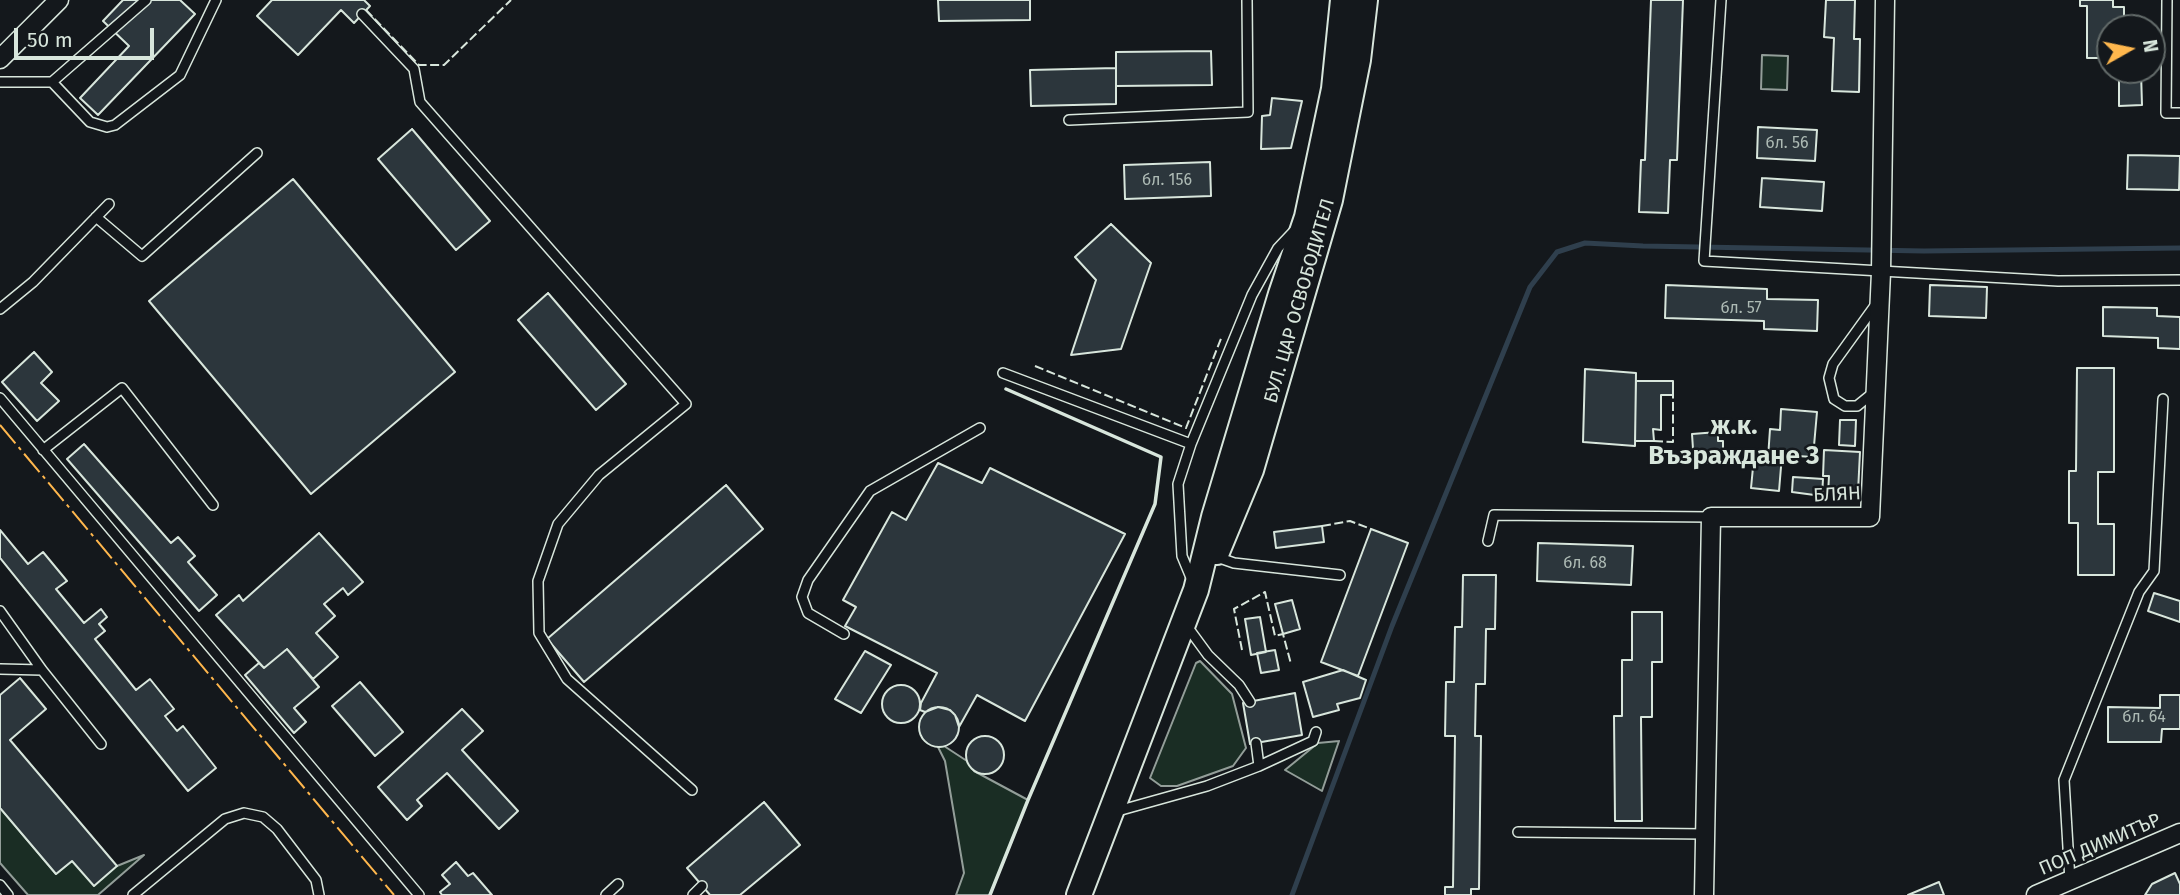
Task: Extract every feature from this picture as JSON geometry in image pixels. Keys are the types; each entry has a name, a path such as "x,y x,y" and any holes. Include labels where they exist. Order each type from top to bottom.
{"main road":[{"name":"БУЛ. ЦАР ОСВОБОДИТЕЛ","path":"1079,895 1196,590 1214,517 1307,217 1334,89 1343,0"},
{"name":"БУЛ. ЦАР ОСВОБОДИТЕЛ","path":"1196,590 1215,556 1251,470 1330,200 1352,96 1366,0"}],"street":[{"path":"0,59 60,0"},
{"name":"БЛЯН","path":"1711,517 1870,517 1869,401 1880,298 1885,0"},
{"path":"1704,895 1711,517"},
{"name":"ПОП ДИМИТЪР","path":"2036,895 2180,833"}],"lane":[{"path":"0,82 52,82 146,0"},
{"path":"52,82 90,122 107,127 116,125 180,75 216,0"},
{"path":"1069,120 1248,112 1247,0"},
{"path":"1721,0 1704,261 1881,268 2058,281 2180,280"},
{"path":"2167,0 2166,113 2180,113"},
{"path":"362,14 414,69 420,103 686,404 599,475 558,524 538,580 539,632 567,679 692,790"},
{"path":"96,217 142,256 257,153"},
{"path":"0,309 33,282 109,204"},
{"path":"1196,590 1182,556 1178,484 1191,444 1252,295 1278,248 1307,217"},
{"path":"1869,401 1845,406 1834,399 1829,377 1833,365 1880,298"},
{"path":"1003,373 1191,444"},
{"path":"43,450 122,388 213,505"},
{"path":"0,398 419,895"},
{"path":"2070,881 2064,780 2139,592 2154,571 2163,399"},
{"path":"844,634 808,613 802,597 808,580 870,491 980,428"},
{"path":"1488,541 1494,515 1711,517"},
{"path":"1215,556 1234,563 1340,575"},
{"path":"0,611 101,744"},
{"path":"1184,622 1208,655 1239,685 1250,702"},
{"path":"0,669 43,670"},
{"path":"1109,814 1207,786 1259,766 1313,741 1316,732"},
{"path":"1256,743 1259,766"},
{"path":"133,895 225,819 244,813 263,817 277,829 316,880 319,895"},
{"path":"1518,832 1705,834"},
{"path":"606,895 618,884"},
{"path":"0,885 8,895"},
{"path":"693,895 702,886"}],"green space":[{"path":"1762,55 1788,56 1787,90 1761,89"},
{"path":"1200,661 1232,694 1246,748 1233,766 1177,786 1161,786 1150,778 1196,663"},
{"path":"1339,741 1322,791 1285,770 1318,743"},
{"path":"944,746 967,761 974,771 1028,800 990,895 956,895 964,873 945,761 938,747"},
{"path":"0,808 56,874 72,861 117,866 144,855 98,895 28,895 0,863"}],"building":[{"path":"123,0 180,0 195,14 98,115 80,98 129,46 103,21"},
{"path":"272,0 364,0 370,6 354,23 341,10 298,55 257,16"},
{"path":"938,0 1030,0 1030,20 939,21"},
{"path":"1651,0 1683,0 1677,160 1670,160 1668,213 1639,212 1641,160 1645,160"},
{"path":"1826,0 1855,0 1854,39 1860,39 1859,92 1832,91 1834,38 1824,37"},
{"path":"2080,0 2113,0 2113,7 2124,7 2124,14 2096,14 2096,58 2087,58 2087,6 2080,6"},
{"path":"1211,51 1212,85 1116,86 1116,52"},
{"path":"1116,68 1116,104 1031,106 1030,70"},
{"path":"2119,84 2141,84 2142,105 2119,106"},
{"path":"1272,98 1302,101 1291,148 1261,149 1262,116 1270,115"},
{"path":"1758,127 1817,130 1815,161 1757,158"},
{"path":"412,129 490,221 456,250 378,159"},
{"path":"2128,155 2180,156 2179,190 2127,189"},
{"path":"1210,162 1211,196 1125,199 1124,165"},
{"path":"1762,178 1824,182 1822,211 1760,207"},
{"path":"293,179 455,372 311,494 149,301"},
{"path":"1111,224 1151,263 1121,349 1071,355 1096,280 1075,257"},
{"path":"1666,285 1767,289 1767,299 1818,300 1817,331 1764,329 1764,321 1665,318"},
{"path":"1930,285 1987,287 1986,318 1929,316"},
{"path":"548,293 626,384 596,410 518,320"},
{"path":"2103,307 2157,308 2157,316 2180,317 2180,349 2158,348 2158,338 2103,336"},
{"path":"34,352 52,372 41,383 59,401 37,421 2,382"},
{"path":"2077,368 2114,368 2114,472 2098,472 2098,524 2114,524 2114,575 2078,575 2078,523 2069,523 2069,471 2076,471"},
{"path":"1585,369 1636,373 1635,446 1583,442"},
{"path":"1636,381 1673,381 1673,395 1661,395 1661,430 1653,429 1654,441 1635,441"},
{"path":"1781,409 1817,412 1813,457 1782,455 1779,491 1751,488 1754,457 1768,458 1770,429 1780,430"},
{"path":"1840,420 1856,420 1855,446 1839,445"},
{"path":"1718,432 1718,441 1723,441 1723,451 1718,451 1719,462 1694,464 1692,434"},
{"path":"84,444 171,543 178,537 195,556 188,562 217,595 199,611 67,459"},
{"path":"1824,450 1860,452 1858,492 1828,494 1829,476 1823,476"},
{"path":"938,463 982,483 990,468 1125,534 1025,721 977,695 959,727 950,710 938,707 925,712 920,710 937,673 845,626 856,607 843,600 892,512 906,520"},
{"path":"1793,477 1823,479 1822,496 1792,492"},
{"path":"726,485 763,529 584,682 547,639"},
{"path":"1322,526 1324,542 1276,548 1274,532"},
{"path":"1371,529 1408,543 1358,676 1321,662"},
{"path":"0,530 28,564 43,552 67,581 56,589 84,623 101,609 107,617 99,624 105,631 95,639 136,690 150,679 174,709 165,716 177,731 183,726 216,768 188,791 0,558"},
{"path":"319,533 363,582 348,595 343,588 324,604 335,616 316,633 338,657 313,679 287,649 264,668 216,615 239,595 243,601"},
{"path":"1538,543 1633,546 1631,585 1537,581"},
{"path":"1463,575 1496,575 1495,629 1486,629 1485,684 1476,684 1475,736 1481,736 1479,889 1471,889 1471,895 1445,895 1445,887 1453,887 1455,736 1445,736 1446,682 1454,682 1455,627 1462,627"},
{"path":"2154,593 2180,601 2180,622 2148,611"},
{"path":"1292,600 1300,629 1283,634 1275,604"},
{"path":"1632,612 1662,612 1662,662 1652,662 1652,717 1641,717 1642,821 1615,821 1614,716 1622,716 1622,660 1632,660"},
{"path":"1260,617 1266,652 1251,655 1245,619"},
{"path":"287,649 319,687 294,708 306,722 294,733 245,675 259,663 264,668"},
{"path":"1275,650 1279,670 1261,673 1257,653"},
{"path":"865,651 891,665 861,713 835,699"},
{"path":"1343,670 1366,680 1360,698 1337,704 1339,710 1313,717 1303,682"},
{"path":"20,678 46,709 10,740 117,866 94,886 72,861 56,874 0,808 0,695"},
{"path":"360,682 403,732 375,756 332,706"},
{"path":"901,685 915,690 920,704 915,718 901,723 887,718 882,704 887,690"},
{"path":"1295,693 1302,735 1250,744 1243,703"},
{"path":"2160,695 2180,695 2180,729 2162,729 2161,742 2108,742 2108,707 2160,708"},
{"path":"939,707 953,713 959,727 953,741 939,747 925,741 919,727 925,713"},
{"path":"462,709 483,731 462,750 518,811 499,829 447,773 417,800 422,806 407,820 378,787"},
{"path":"985,736 999,741 1004,755 999,769 985,774 971,769 966,755 971,741"},
{"path":"764,802 800,845 740,895 710,895 687,868"},
{"path":"456,862 468,876 473,873 492,895 442,895 440,892 450,884 442,875"},
{"path":"2175,873 2180,884 2180,895 2145,895 2152,884"},
{"path":"1939,882 1944,895 1908,895"}],"waterway":[{"path":"1292,895 1392,626 1530,287 1557,252 1585,243 1924,251 2180,248"}],"fence":[{"path":"366,10 419,65 444,65 511,0"},
{"path":"1035,366 1186,428 1222,336"},
{"path":"1654,441 1673,442 1673,395"},
{"path":"1322,526 1350,521 1371,529"},
{"path":"1242,650 1234,609 1265,592 1275,636 1283,634 1291,664"}],"wall":[{"path":"990,895 1155,504 1161,457 1006,389"}],"power":[{"path":"0,425 394,895"}],"district":[{"name":"ж.к. Възраждане 3","path":"1734,442"}]}
